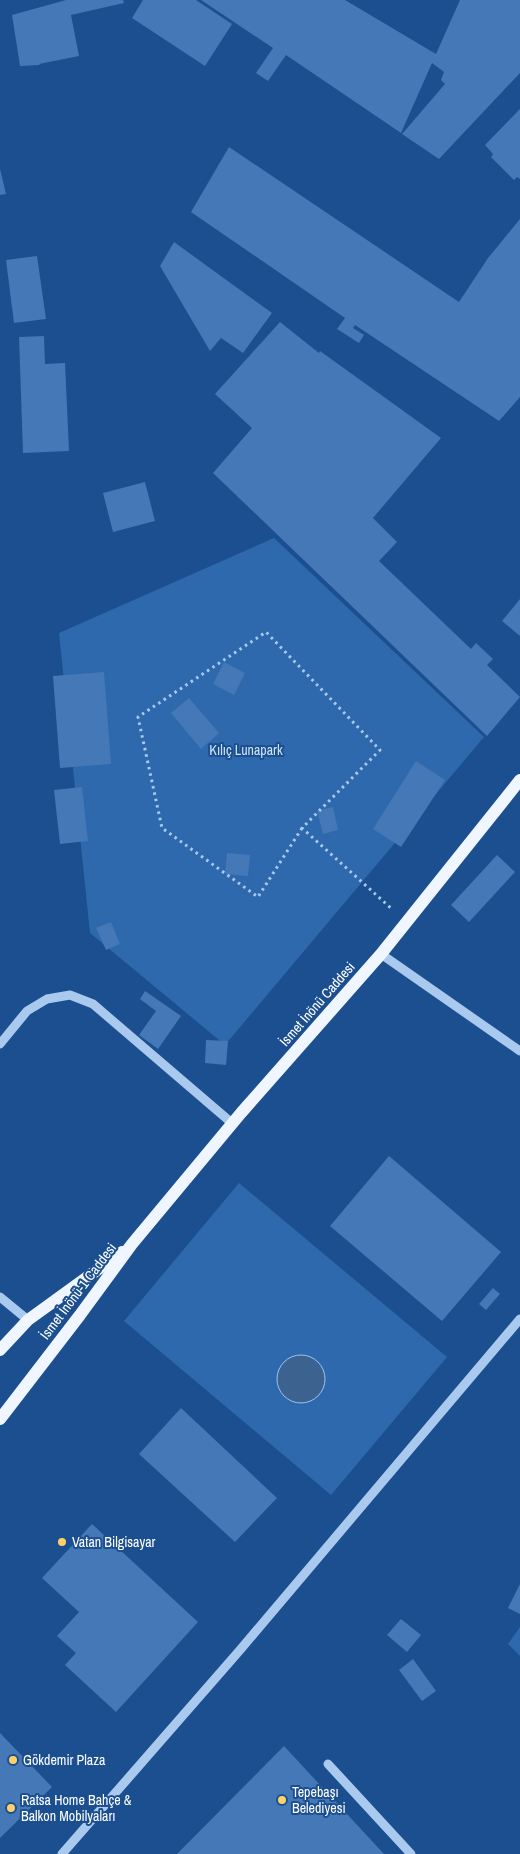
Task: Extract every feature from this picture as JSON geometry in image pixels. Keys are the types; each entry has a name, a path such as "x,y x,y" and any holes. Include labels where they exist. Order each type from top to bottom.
{"main road":[{"name":"İsmet İnönü Caddesi","path":"132,1244 241,1113 381,954 520,780"},
{"name":"İsmet İnönü-1 Caddesi","path":"0,1350 28,1320 132,1244"},
{"name":"İsmet İnönü-1 Caddesi","path":"0,1419 132,1244"}],"street":[{"path":"381,954 520,1051"},
{"path":"0,1044 27,1011 47,998 70,995 93,1004 233,1124"},
{"path":"0,1297 28,1320"},
{"path":"62,1854 240,1650 520,1319"},
{"path":"328,1764 411,1854"}],"path":[{"path":"266,632 380,750 302,828 258,897 162,828 138,717 266,632"},
{"path":"302,828 406,922"}],"green space":[{"name":"Kılıç Lunapark","path":"274,538 484,737 225,1045 90,933 59,633"},
{"path":"239,1183 447,1357 331,1495 124,1321"},
{"path":"520,1627 520,1656 508,1644"}],"shaded area":[{"path":"301,1355 310,1357 318,1362 323,1370 325,1379 323,1388 318,1396 310,1401 301,1403 292,1401 284,1396 279,1388 277,1379 279,1370 284,1362 292,1357"}],"building":[{"path":"66,0 123,0 124,3 71,15 79,56 40,65 20,66 12,15"},
{"path":"143,0 196,0 232,24 205,66 132,18"},
{"path":"201,0 345,0 436,54 460,0 520,0 520,73 439,159 402,134 445,84 441,80 444,72 432,63 401,133 286,55 268,81 256,73 273,48"},
{"path":"520,109 520,179 517,177 514,180 491,157 493,154 485,145"},
{"path":"229,147 459,302 488,258 520,219 520,397 499,421 355,325 353,328 364,335 359,343 337,329 345,318 191,212"},
{"path":"0,169 6,194 0,195"},
{"path":"174,242 272,313 243,353 221,338 210,351 160,266"},
{"path":"37,256 46,319 14,323 6,260"},
{"path":"280,322 319,353 320,351 441,438 373,518 397,542 379,561 471,649 476,643 493,659 487,665 520,697 487,736 213,473 252,428 215,394"},
{"path":"44,336 45,364 65,363 69,451 23,453 19,337"},
{"path":"145,482 155,521 113,532 103,493"},
{"path":"520,599 520,636 502,621"},
{"path":"224,662 245,673 234,695 213,684"},
{"path":"104,672 111,764 60,768 53,676"},
{"path":"189,698 219,733 201,749 171,713"},
{"path":"416,761 445,780 401,847 373,829"},
{"path":"82,787 88,841 60,844 54,790"},
{"path":"333,807 338,830 323,834 317,811"},
{"path":"227,853 250,855 248,876 225,874"},
{"path":"497,855 515,872 469,922 451,905"},
{"path":"111,922 120,944 106,950 96,928"},
{"path":"145,991 181,1016 158,1049 139,1035 156,1011 140,999"},
{"path":"206,1040 228,1041 226,1065 205,1063"},
{"path":"389,1156 501,1252 442,1321 330,1226"},
{"path":"493,1288 500,1294 486,1310 479,1304"},
{"path":"181,1408 277,1498 235,1542 139,1454"},
{"path":"92,1524 198,1622 116,1712 65,1665 76,1653 57,1636 79,1612 42,1578"},
{"path":"520,1584 520,1614 508,1608"},
{"path":"401,1619 421,1635 407,1652 387,1635"},
{"path":"413,1659 436,1691 422,1701 399,1670"},
{"name":"Gökdemir Plaza","path":"0,1733 52,1787 0,1838"},
{"name":"Tepebaşı Belediyesi","path":"284,1746 384,1854 177,1854"}],"place":[{"name":"Vatan Bilgisayar","path":"62,1542"},
{"name":"Gökdemir Plaza","path":"13,1760"},
{"name":"Tepebaşı Belediyesi","path":"282,1800"},
{"name":"Ratsa Home Bahçe & Balkon Mobilyaları","path":"11,1808"}]}
